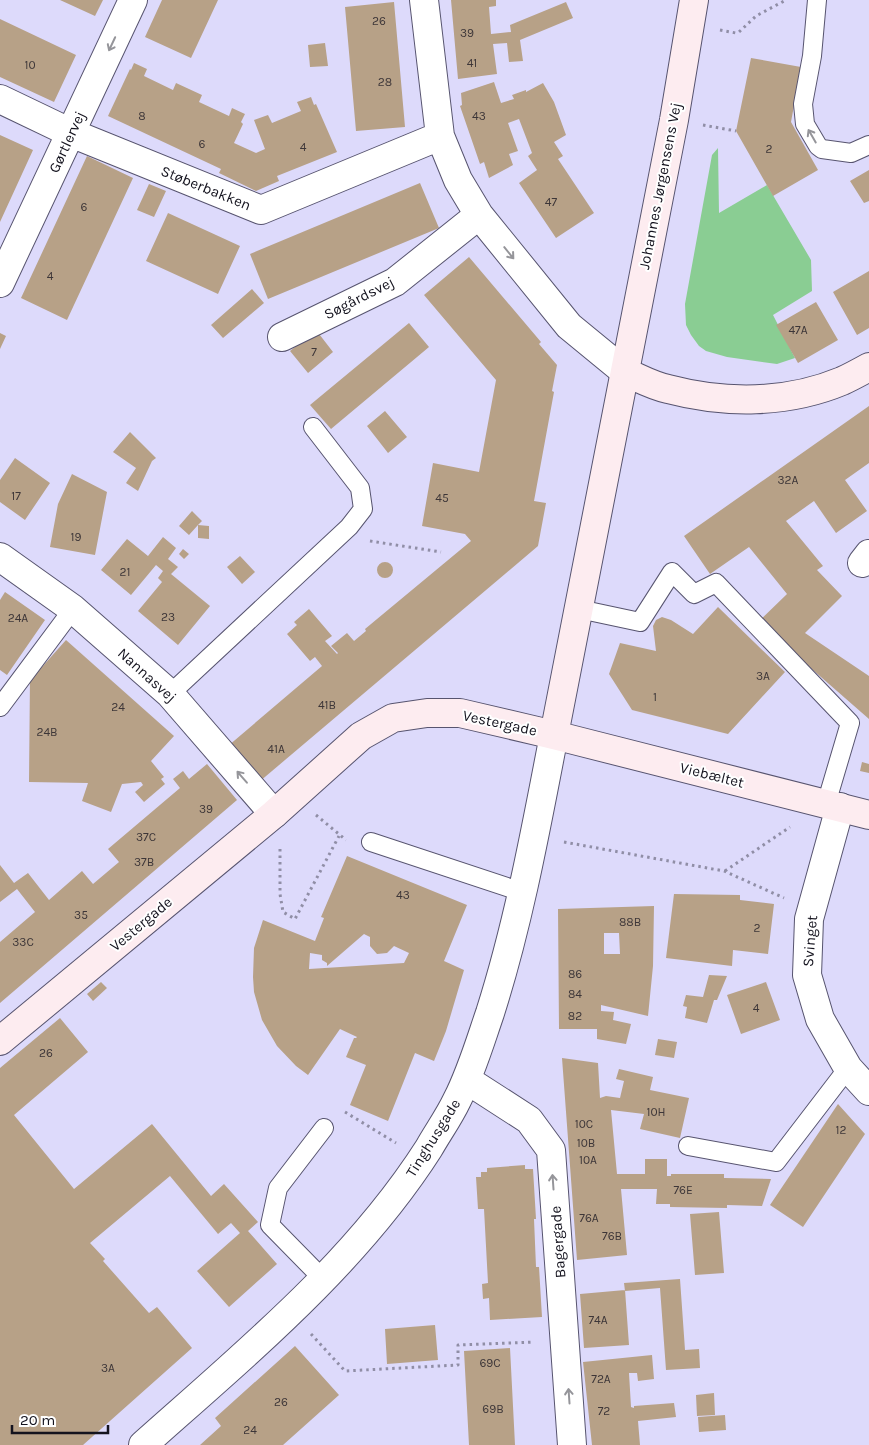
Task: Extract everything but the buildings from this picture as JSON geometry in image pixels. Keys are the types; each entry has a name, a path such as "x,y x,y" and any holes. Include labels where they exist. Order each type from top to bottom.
{"street":[{"name":"Gørtlervej","path":"0,283 133,0"},
{"path":"424,0 440,136 458,180 479,215 569,326 625,372 666,389 710,398 754,400 798,395 841,382 869,367"},
{"name":"Johannes Jørgensens Vej","path":"625,372 692,12"},
{"name":"Støberbakken","path":"0,100 71,133 261,210 440,136"},
{"name":"Søgårdsvej","path":"282,337 395,282 479,215"},
{"name":"Vestergade","path":"0,1041 277,811 360,736 393,718 427,712 460,713 554,735 625,372"},
{"name":"Nannasvej","path":"0,557 73,609 170,694 277,811"},
{"name":"Viebæltet","path":"554,735 869,815"},
{"name":"Tinghusgade","path":"143,1445 232,1365 323,1279 389,1206 449,1116 467,1080 498,988 514,929 554,735"},
{"name":"Svinget","path":"833,805 809,919 807,975 820,1019 848,1068 869,1091"},
{"name":"Bagergade","path":"467,1080 529,1120 551,1150 572,1445"}],"lane":[{"path":"818,0 812,56 803,104 805,124 818,146 822,148 851,154 869,144"},
{"path":"170,694 349,527 363,509 360,488 313,427"},
{"path":"579,609 640,622 672,572 694,594 716,583 850,723 833,805"},
{"path":"0,707 73,609"},
{"path":"371,842 522,892"},
{"path":"688,1146 776,1162 848,1068"},
{"path":"323,1279 270,1225 278,1188 324,1128"}],"path":[{"path":"692,12 736,33 756,16 786,0"},
{"path":"349,527 368,540 441,552"},
{"path":"724,871 833,805"},
{"path":"277,811 280,894 283,912 295,919 339,836"},
{"path":"534,837 724,871 812,910"},
{"path":"324,1128 340,1109 422,1158"},
{"path":"316,1340 345,1371 458,1365 458,1345 565,1340"}],"green space":[{"path":"718,148 719,213 767,185 811,260 812,291 773,315 795,358 777,364 727,357 706,351 699,346 686,325 685,304 712,155"}]}
